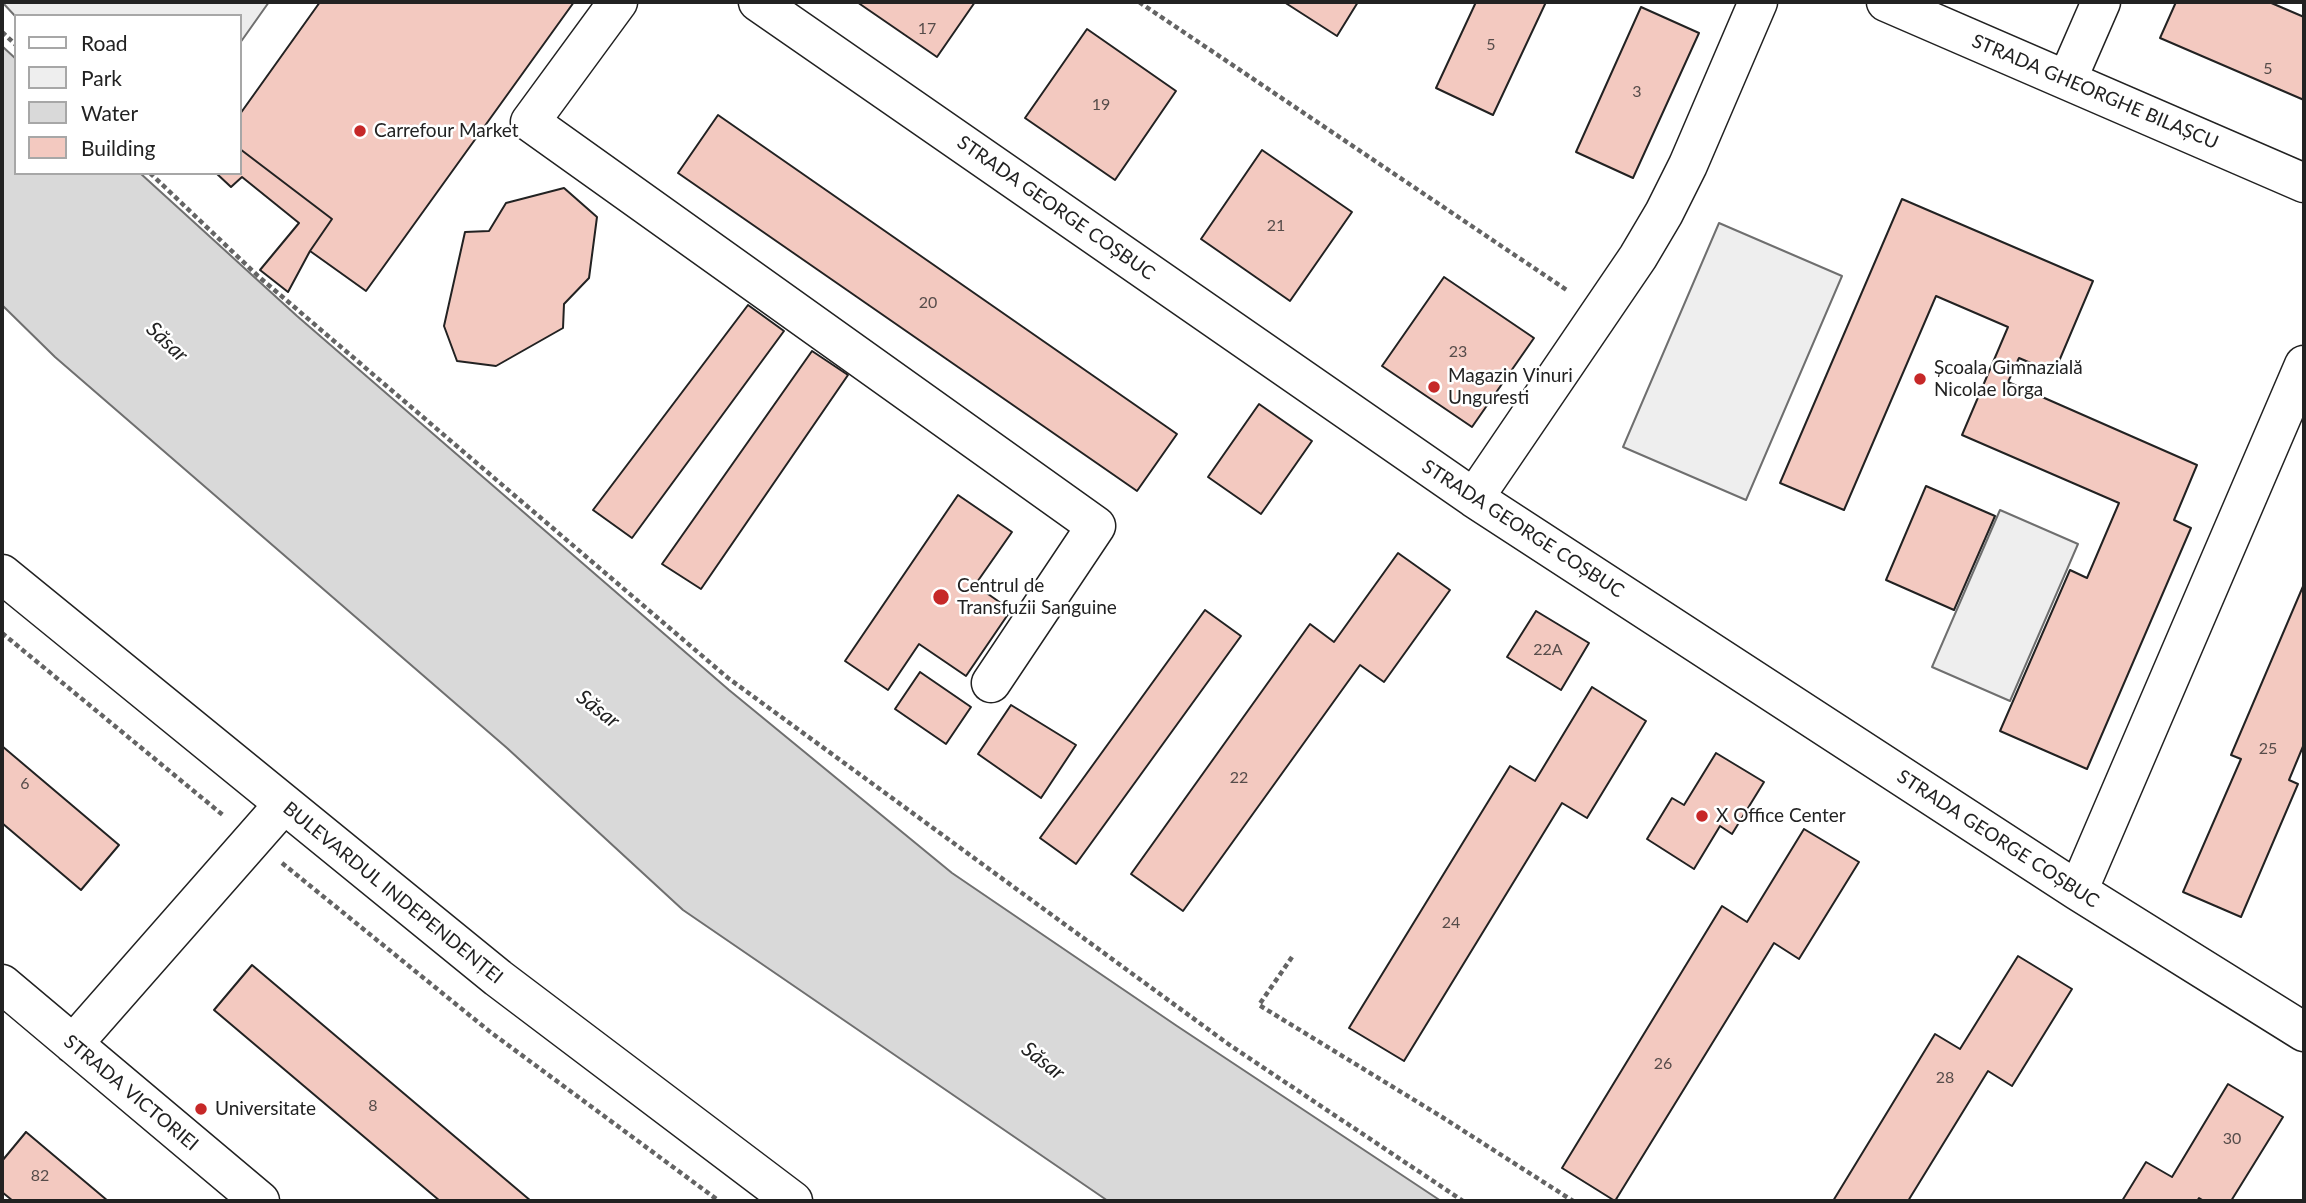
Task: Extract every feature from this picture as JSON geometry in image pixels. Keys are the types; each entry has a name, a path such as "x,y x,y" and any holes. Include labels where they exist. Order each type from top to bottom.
{"street":[{"path":"618,2 530,122 1096,526 991,682"},
{"name":"STRADA GEORGE COȘBUC","path":"758,2 1474,498 2078,891 2304,1032"},
{"path":"1474,498 1600,313 1664,213 1688,165 1758,2"},
{"name":"STRADA GHEORGHE BILAȘCU","path":"1886,2 2304,183"},
{"path":"2067,80 2101,2"},
{"path":"2078,891 2304,365"},
{"name":"BULEVARDUL INDEPENDENȚEI","path":"2,574 498,978 793,1201"},
{"path":"73,1044 283,805"},
{"name":"STRADA VICTORIEI","path":"6,998 73,1044 260,1201"}],"path":[{"path":"1139,2 1600,313"},
{"path":"152,175 258,276 728,678 1231,1046 1463,1201"},
{"path":"2,633 489,1031 719,1201"},
{"path":"1292,957 1259,1005 1573,1201"}],"green space":[{"path":"1719,223 1842,276 1746,500 1623,447"},
{"path":"2000,510 2078,544 2010,701 1932,667"}],"shaded area":[{"path":"2,2 269,2 242,40 242,14 14,15"}],"water":[{"name":"Săsar","path":"2,46 14,57 14,175 142,175 297,316 729,690 952,873 1441,1201 1108,1201 683,910 507,748 55,357 2,305"}],"building":[{"name":"Carrefour Market","path":"320,2 574,2 366,291 310,251 332,219 242,151 242,111"},
{"path":"857,2 975,2 937,57"},
{"path":"1284,2 1358,2 1337,36"},
{"path":"1476,2 1546,2 1493,115 1436,88"},
{"path":"2176,2 2269,2 2304,17 2304,100 2160,38"},
{"path":"1641,7 1699,33 1633,178 1576,152"},
{"path":"1087,29 1176,91 1115,180 1025,118"},
{"path":"718,115 1177,434 1137,491 678,173"},
{"path":"1262,150 1352,212 1290,301 1201,239"},
{"path":"242,151 332,219 310,251 288,292 260,270 299,223 242,177 231,187 218,175 242,175"},
{"path":"564,188 597,217 589,278 564,304 563,328 496,366 457,361 444,326 465,232 489,231 506,203"},
{"path":"1902,199 2093,281 2054,373 2019,358 2008,382 2197,465 2174,520 2191,528 2087,769 2000,731 2070,570 2087,578 2119,503 1962,435 2008,327 1936,296 1844,510 1780,483"},
{"path":"1444,277 1534,338 1472,427 1382,366"},
{"path":"748,305 784,331 632,538 593,510"},
{"path":"812,351 848,375 701,589 662,564"},
{"path":"1259,404 1312,441 1261,514 1208,477"},
{"path":"1926,486 1995,516 1954,610 1886,580"},
{"name":"Centrul de Transfuzii Sanguine","path":"958,495 1012,532 975,585 1011,610 966,676 919,644 888,690 845,661"},
{"path":"1398,553 1450,590 1384,682 1360,665 1183,911 1131,874 1310,624 1334,642"},
{"path":"2304,584 2304,744 2289,780 2298,784 2241,917 2183,892 2241,759 2231,755"},
{"path":"1205,610 1241,636 1076,864 1040,838"},
{"path":"1536,611 1589,643 1561,690 1507,657"},
{"path":"920,672 971,707 946,744 895,709"},
{"path":"1592,687 1646,721 1587,818 1562,803 1404,1061 1349,1028 1510,766 1535,781"},
{"path":"1011,705 1076,745 1041,798 978,754"},
{"path":"2,746 119,845 81,890 2,823"},
{"name":"X Office Center","path":"1716,753 1764,782 1732,834 1720,826 1694,869 1647,839 1672,798 1684,805"},
{"path":"1804,829 1859,862 1799,959 1774,943 1615,1201 1562,1168 1722,906 1747,922"},
{"path":"2018,956 2072,989 2012,1086 1988,1071 1908,1201 1833,1201 1935,1034 1960,1049"},
{"path":"252,965 531,1201 440,1201 214,1010"},
{"path":"2228,1084 2283,1117 2231,1201 2204,1201 2199,1198 2197,1201 2122,1201 2146,1162 2172,1177"},
{"path":"26,1132 108,1201 13,1201 2,1192 2,1161"}],"place":[{"name":"Carrefour Market","path":"360,131"},
{"name":"Școala Gimnazială Nicolae Iorga","path":"1920,379"},
{"name":"Magazin Vinuri Unguresti","path":"1434,387"},
{"name":"Centrul de Transfuzii Sanguine","path":"941,597"},
{"name":"X Office Center","path":"1702,816"},
{"name":"Universitate","path":"201,1109"}]}
